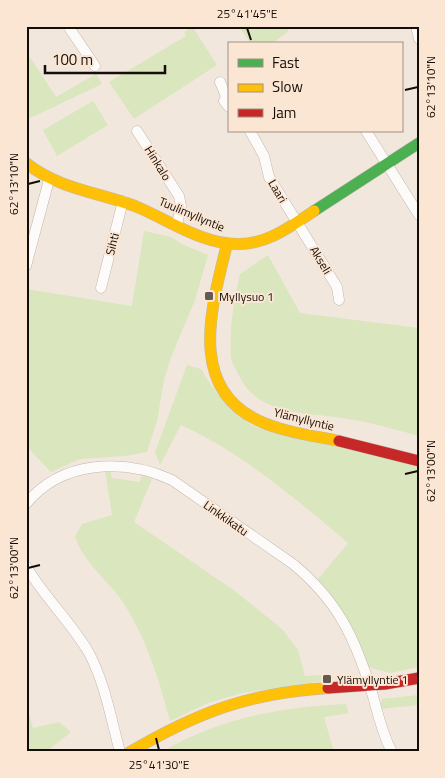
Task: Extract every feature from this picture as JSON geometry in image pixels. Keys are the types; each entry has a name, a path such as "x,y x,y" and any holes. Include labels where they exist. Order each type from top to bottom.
{"street":[{"path":"68,26 96,66"},
{"path":"416,26 419,39"},
{"path":"220,82 226,96 224,101 228,106"},
{"name":"Hinkalo","path":"137,130 179,196 181,206 177,224"},
{"name":"Laari","path":"251,132 264,156 269,176 297,222"},
{"path":"367,132 419,215"},
{"name":"Tuulimyllyntie","path":"26,163 49,180 123,201 227,244 244,244 261,241 297,222 419,143"},
{"path":"26,266 49,180"},
{"name":"Sihti","path":"101,288 123,201"},
{"name":"Akseli","path":"297,222 337,287 339,300"},
{"name":"Ylämyllyntie","path":"227,244 210,330 209,345 212,367 222,389 232,400 258,421 419,461"},
{"name":"Linkkikatu","path":"27,503 51,483 72,472 89,468 123,466 154,472 172,480 311,579 331,600 345,622 355,643 392,752"},
{"path":"26,566 75,630 90,654 100,680 120,752"},
{"path":"130,752 192,717 242,699 281,692 395,682 419,678"}],"green space":[{"path":"192,26 217,65 134,119 109,82 186,36 184,32"},
{"path":"245,26 286,26 289,31 274,42 250,42 241,29"},
{"path":"26,56 30,57 56,97 96,74 102,84 26,120"},
{"path":"93,101 108,125 57,156 43,130"},
{"path":"144,231 171,237 208,255 195,300 171,357 164,380 157,421 147,452 125,456 80,459 51,472 26,446 26,289 132,306"},
{"path":"268,255 300,313 419,328 419,436 384,426 286,410 272,406 259,399 247,388 238,374 231,357 231,326 234,305 240,274"},
{"path":"187,365 201,369 224,402 255,427 419,467 419,667 390,673 367,667 359,643 348,620 318,579 348,543 289,494 226,449 181,425 160,465 155,452"},
{"path":"110,469 112,478 140,482 141,476 152,479 134,522 235,591 282,629 298,650 305,676 321,675 322,681 242,693 208,703 170,721 156,673 137,626 120,598 83,553 75,536 82,524 112,515 105,470"},
{"path":"419,695 419,705 380,709 382,699"},
{"path":"26,704 33,728 59,722 71,732 46,752 26,752"},
{"path":"346,704 349,713 324,717 334,752 190,752 186,748 180,752 162,752 183,740 205,731 251,716 298,708"}],"traffic: fast":[{"path":"314,211 419,143"}],"traffic: slow":[{"path":"26,163 52,179 135,206 199,236 226,243 250,243 269,238 314,211"},
{"path":"227,244 215,294 211,319 210,345 214,369 223,390 239,409 264,423 292,432 339,441"},
{"path":"130,752 202,715 225,707 273,694 328,688"}],"traffic: jam":[{"path":"339,441 419,461"},
{"path":"328,688 385,684 419,678"}],"place":[{"name":"Myllysuo 1","path":"209,296"},
{"name":"Ylämyllyntie 1","path":"327,679"}]}
